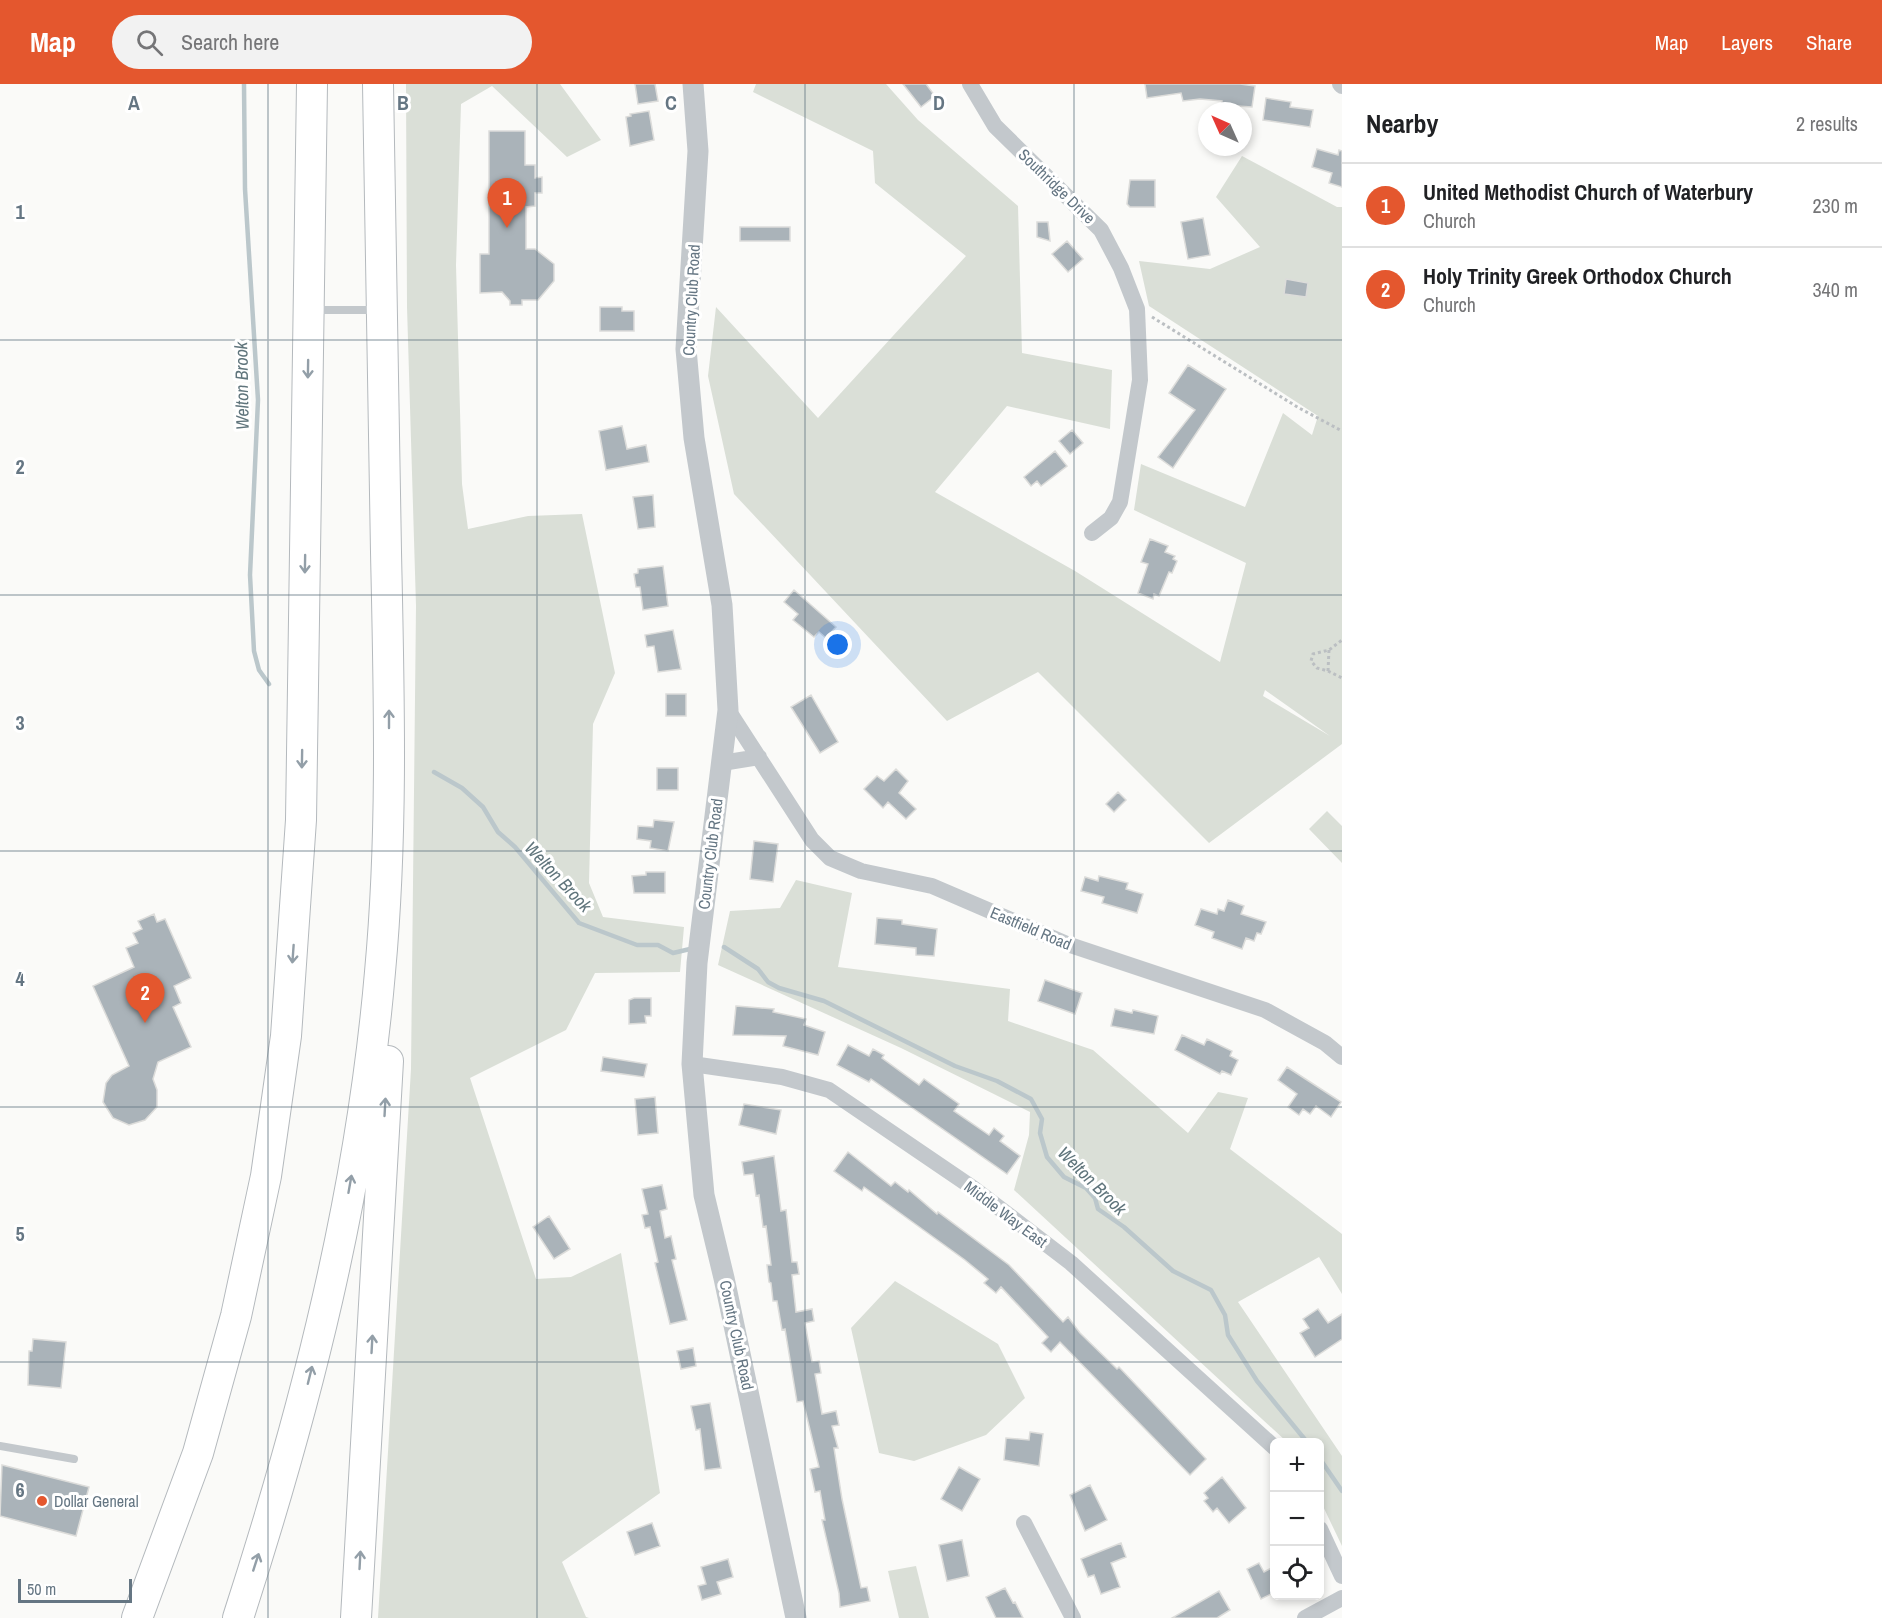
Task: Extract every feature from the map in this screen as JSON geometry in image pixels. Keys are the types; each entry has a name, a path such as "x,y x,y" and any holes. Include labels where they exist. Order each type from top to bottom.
{"highway":[{"path":"301,84 309,310"},
{"path":"138,1618 198,1453 236,1316 266,1176 286,1036 301,820 312,84"},
{"path":"356,1618 393,962 394,869 389,751 378,84"},
{"path":"238,1618 282,1482 304,1399 334,1267 362,1121 373,1037 384,916 389,751"}],"street":[{"name":"Country Club Road","path":"693,84 698,151 686,349 694,438 722,605 729,710 697,963 692,1064 704,1195 727,1289 796,1618"},
{"name":"Southridge Drive","path":"970,84 995,126 1101,230 1121,268 1137,309 1140,380 1119,502 1111,519 1092,533"},
{"name":"Eastfield Road","path":"729,710 812,840 830,858 861,871 932,886 1067,944 1265,1010 1325,1043 1342,1057"},
{"path":"722,762 759,757"},
{"name":"Middle Way East","path":"692,1064 782,1077 829,1090 972,1188 1071,1263 1270,1442"},
{"path":"1024,1522 1073,1618"},
{"path":"1324,1538 1342,1576"},
{"path":"1305,1618 1342,1598"}],"lane":[{"path":"309,310 381,310"},
{"path":"0,1446 74,1459"}],"path":[{"path":"1137,309 1164,322 1299,408 1342,430"},
{"path":"1342,640 1329,650 1313,654 1311,661 1317,668 1342,678"},
{"path":"1328,671 1329,650"}],"shaded area":[{"path":"406,84 560,84 601,140 567,157 492,86 461,104 456,265 462,484 468,529 528,516 582,514 615,673 593,724 589,883 603,917 684,927 680,972 595,973 566,1030 470,1078 536,1279 571,1277 621,1253 660,1493 562,1562 586,1617 589,1618 378,1618 411,1069 416,606 407,307"},
{"path":"756,84 886,84 918,120 1018,206 1022,353 1112,370 1110,429 1007,406 935,492 1075,571 1220,662 1246,563 1134,510 1141,464 1245,507 1283,413 1312,435 1318,416 1149,306 1139,261 1210,269 1260,247 1216,197 1242,156 1337,207 1342,207 1342,744 1209,843 1038,672 947,721 734,494 708,376 716,307 818,418 966,256 875,183 873,151 753,92","holes":["1265,690 1330,736 1263,696"]},
{"path":"1327,811 1342,826 1342,863 1309,829"},
{"path":"796,880 852,893 838,967 1010,989 1008,1021 1093,1050 1188,1133 1218,1092 1248,1098 1230,1149 1342,1234 1342,1294 1319,1257 1238,1302 1342,1456 1342,1546 1324,1508 1324,1438 1283,1438 1014,1190 1029,1135 1030,1112 901,1048 718,965 730,911 780,908"},
{"path":"895,1281 998,1344 1025,1398 986,1435 914,1461 879,1453 851,1328"},
{"path":"916,1566 929,1618 899,1618 888,1571"}],"building":[{"path":"635,84 655,84 658,101 638,104"},
{"path":"903,84 926,84 935,96 921,107"},
{"path":"1145,84 1255,86 1252,107 1252,102 1200,99 1183,101 1181,93 1147,98"},
{"path":"1266,98 1291,102 1290,107 1313,110 1310,127 1263,120"},
{"path":"649,111 654,140 630,146 626,117 631,116 630,114"},
{"path":"489,131 525,131 525,165 535,165 535,178 542,177 542,193 535,193 535,206 526,207 526,249 535,249 554,264 554,281 538,300 522,300 522,305 510,305 510,301 502,292 480,293 480,254 489,254"},
{"path":"1317,149 1338,155 1339,150 1342,151 1342,187 1329,183 1332,173 1312,167"},
{"path":"1130,180 1155,180 1155,207 1130,207 1127,204"},
{"path":"1203,218 1210,255 1188,259 1181,222"},
{"path":"1037,222 1048,222 1050,241 1037,237"},
{"path":"740,227 790,227 790,241 740,241"},
{"path":"1067,241 1083,259 1068,272 1052,254"},
{"path":"1286,279 1308,283 1306,297 1284,294"},
{"path":"600,307 622,307 622,311 634,311 634,331 600,331"},
{"path":"1188,365 1226,389 1173,468 1158,457 1195,410 1169,393"},
{"path":"622,426 627,449 646,445 649,462 606,470 599,431"},
{"path":"1072,430 1083,443 1070,454 1059,441"},
{"path":"1055,451 1067,466 1041,486 1037,481 1031,486 1024,477"},
{"path":"653,495 655,527 638,529 633,497"},
{"path":"1150,539 1168,546 1165,552 1175,556 1173,559 1177,561 1172,573 1169,572 1159,596 1154,594 1153,599 1138,593 1148,564 1141,562"},
{"path":"663,566 668,606 643,610 640,587 636,587 634,574 638,573 638,569"},
{"path":"794,590 836,627 826,638 819,632 814,637 793,620 798,614 784,602"},
{"path":"673,630 681,669 658,672 654,646 647,647 645,635"},
{"path":"666,694 686,694 686,716 666,716"},
{"path":"811,695 838,742 820,753 791,707"},
{"path":"657,768 678,768 678,790 657,790"},
{"path":"896,769 908,781 899,793 916,809 906,819 888,802 883,808 864,789 877,776 884,781"},
{"path":"1118,792 1126,800 1114,812 1106,804"},
{"path":"654,820 674,822 668,851 650,848 651,841 637,839 638,826 653,827"},
{"path":"754,841 778,844 773,882 750,879"},
{"path":"646,872 665,872 665,893 634,893 632,876 646,875"},
{"path":"1099,876 1128,883 1126,889 1143,894 1137,913 1102,903 1104,897 1081,891 1085,877 1098,881"},
{"path":"1228,900 1244,906 1241,914 1266,922 1261,934 1257,933 1254,941 1246,938 1242,949 1212,938 1214,932 1195,925 1201,909 1217,914 1218,909 1224,911"},
{"path":"154,914 157,922 165,919 191,978 174,986 181,1003 173,1007 191,1047 158,1062 153,1079 157,1090 157,1107 145,1120 129,1125 113,1118 103,1102 106,1083 112,1075 129,1066 93,986 134,967 126,948 138,943 133,933 142,929 138,921"},
{"path":"877,918 902,920 902,924 937,929 934,956 916,955 916,948 875,944"},
{"path":"1045,980 1082,993 1075,1014 1038,1001"},
{"path":"651,998 651,1016 645,1016 646,1023 629,1024 629,1000"},
{"path":"736,1006 774,1009 773,1012 806,1019 804,1025 825,1032 818,1055 783,1046 786,1036 733,1035"},
{"path":"1115,1009 1132,1013 1133,1010 1158,1016 1154,1034 1111,1026"},
{"path":"1182,1035 1204,1045 1207,1039 1232,1051 1230,1056 1238,1060 1231,1075 1222,1071 1220,1074 1175,1050"},
{"path":"848,1045 869,1056 873,1049 884,1055 882,1058 919,1085 924,1079 959,1104 954,1111 989,1135 994,1128 1004,1136 1000,1141 1020,1156 1007,1174 871,1079 869,1082 837,1065"},
{"path":"603,1057 647,1064 644,1077 601,1071"},
{"path":"1287,1067 1341,1102 1331,1117 1316,1106 1310,1114 1303,1109 1299,1115 1288,1107 1297,1094 1278,1080"},
{"path":"655,1097 658,1133 638,1135 635,1099"},
{"path":"744,1104 781,1110 776,1134 739,1125"},
{"path":"848,1152 891,1186 895,1182 908,1192 909,1190 937,1214 938,1212 1009,1265 1063,1322 1068,1317 1080,1333 1117,1369 1119,1367 1206,1459 1190,1475 1060,1342 1051,1352 1042,1343 1048,1337 1001,1287 996,1293 984,1283 988,1279 965,1260 864,1187 862,1191 834,1171"},
{"path":"774,1156 781,1211 786,1210 792,1262 797,1262 799,1274 792,1275 796,1312 812,1309 814,1321 805,1323 812,1362 819,1361 821,1373 815,1374 822,1414 836,1411 839,1425 832,1426 838,1448 834,1448 842,1499 861,1588 867,1587 870,1601 840,1607 839,1593 822,1520 825,1520 820,1491 815,1492 810,1469 819,1467 803,1401 797,1402 785,1329 782,1330 777,1301 773,1301 769,1282 767,1265 771,1265 766,1226 763,1227 759,1195 756,1196 753,1174 744,1175 742,1162"},
{"path":"662,1185 667,1209 660,1211 665,1238 671,1236 676,1259 672,1260 687,1320 670,1324 655,1263 658,1262 650,1227 645,1228 642,1215 648,1214 642,1189"},
{"path":"549,1216 570,1249 554,1259 533,1227"},
{"path":"1318,1309 1328,1323 1342,1314 1342,1339 1315,1357 1300,1333 1309,1328 1303,1319"},
{"path":"33,1339 66,1342 61,1388 28,1385 29,1351 32,1351"},
{"path":"693,1348 696,1366 681,1369 677,1351"},
{"path":"710,1403 721,1468 705,1470 700,1429 696,1430 691,1406"},
{"path":"1030,1432 1043,1434 1039,1466 1004,1460 1006,1438 1029,1440"},
{"name":"Dollar General","path":"2,1465 89,1487 76,1536 0,1516"},
{"path":"959,1467 980,1479 962,1511 941,1499"},
{"path":"1222,1477 1246,1508 1229,1523 1217,1508 1213,1512 1204,1501 1208,1498 1204,1493"},
{"path":"1090,1485 1107,1520 1085,1531 1070,1495"},
{"path":"652,1523 660,1546 635,1555 627,1532"},
{"path":"962,1540 969,1576 947,1581 939,1545"},
{"path":"1121,1543 1126,1557 1111,1563 1120,1587 1101,1594 1094,1575 1088,1577 1081,1559"},
{"path":"728,1559 733,1577 717,1582 721,1594 702,1600 698,1586 706,1584 701,1567"},
{"path":"1259,1563 1264,1572 1270,1569 1270,1594 1261,1599 1247,1569"},
{"path":"1005,1588 1023,1618 996,1618 986,1597"},
{"path":"1219,1591 1230,1610 1217,1618 1172,1618"}],"waterway":[{"name":"Welton Brook","path":"244,84 245,189 258,400 250,575 254,651 259,670 269,684"},
{"name":"Welton Brook","path":"434,772 462,788 483,807 498,832 515,847 579,923 637,945 658,945 673,953 690,949"},
{"name":"Welton Brook","path":"724,947 758,969 768,982 779,988 824,1001 955,1066 997,1081 1031,1099 1042,1119 1040,1133 1047,1157 1064,1177 1086,1188 1095,1198 1098,1209 1124,1227 1173,1271 1211,1290 1225,1315 1228,1335 1257,1381 1304,1438"},
{"name":"Welton Brook","path":"1324,1465 1342,1491"}],"place":[{"name":"United Methodist Church of Waterbury","path":"507,228"},
{"name":"Holy Trinity Greek Orthodox Church","path":"145,1023"},
{"name":"Dollar General","path":"42,1501"}]}
